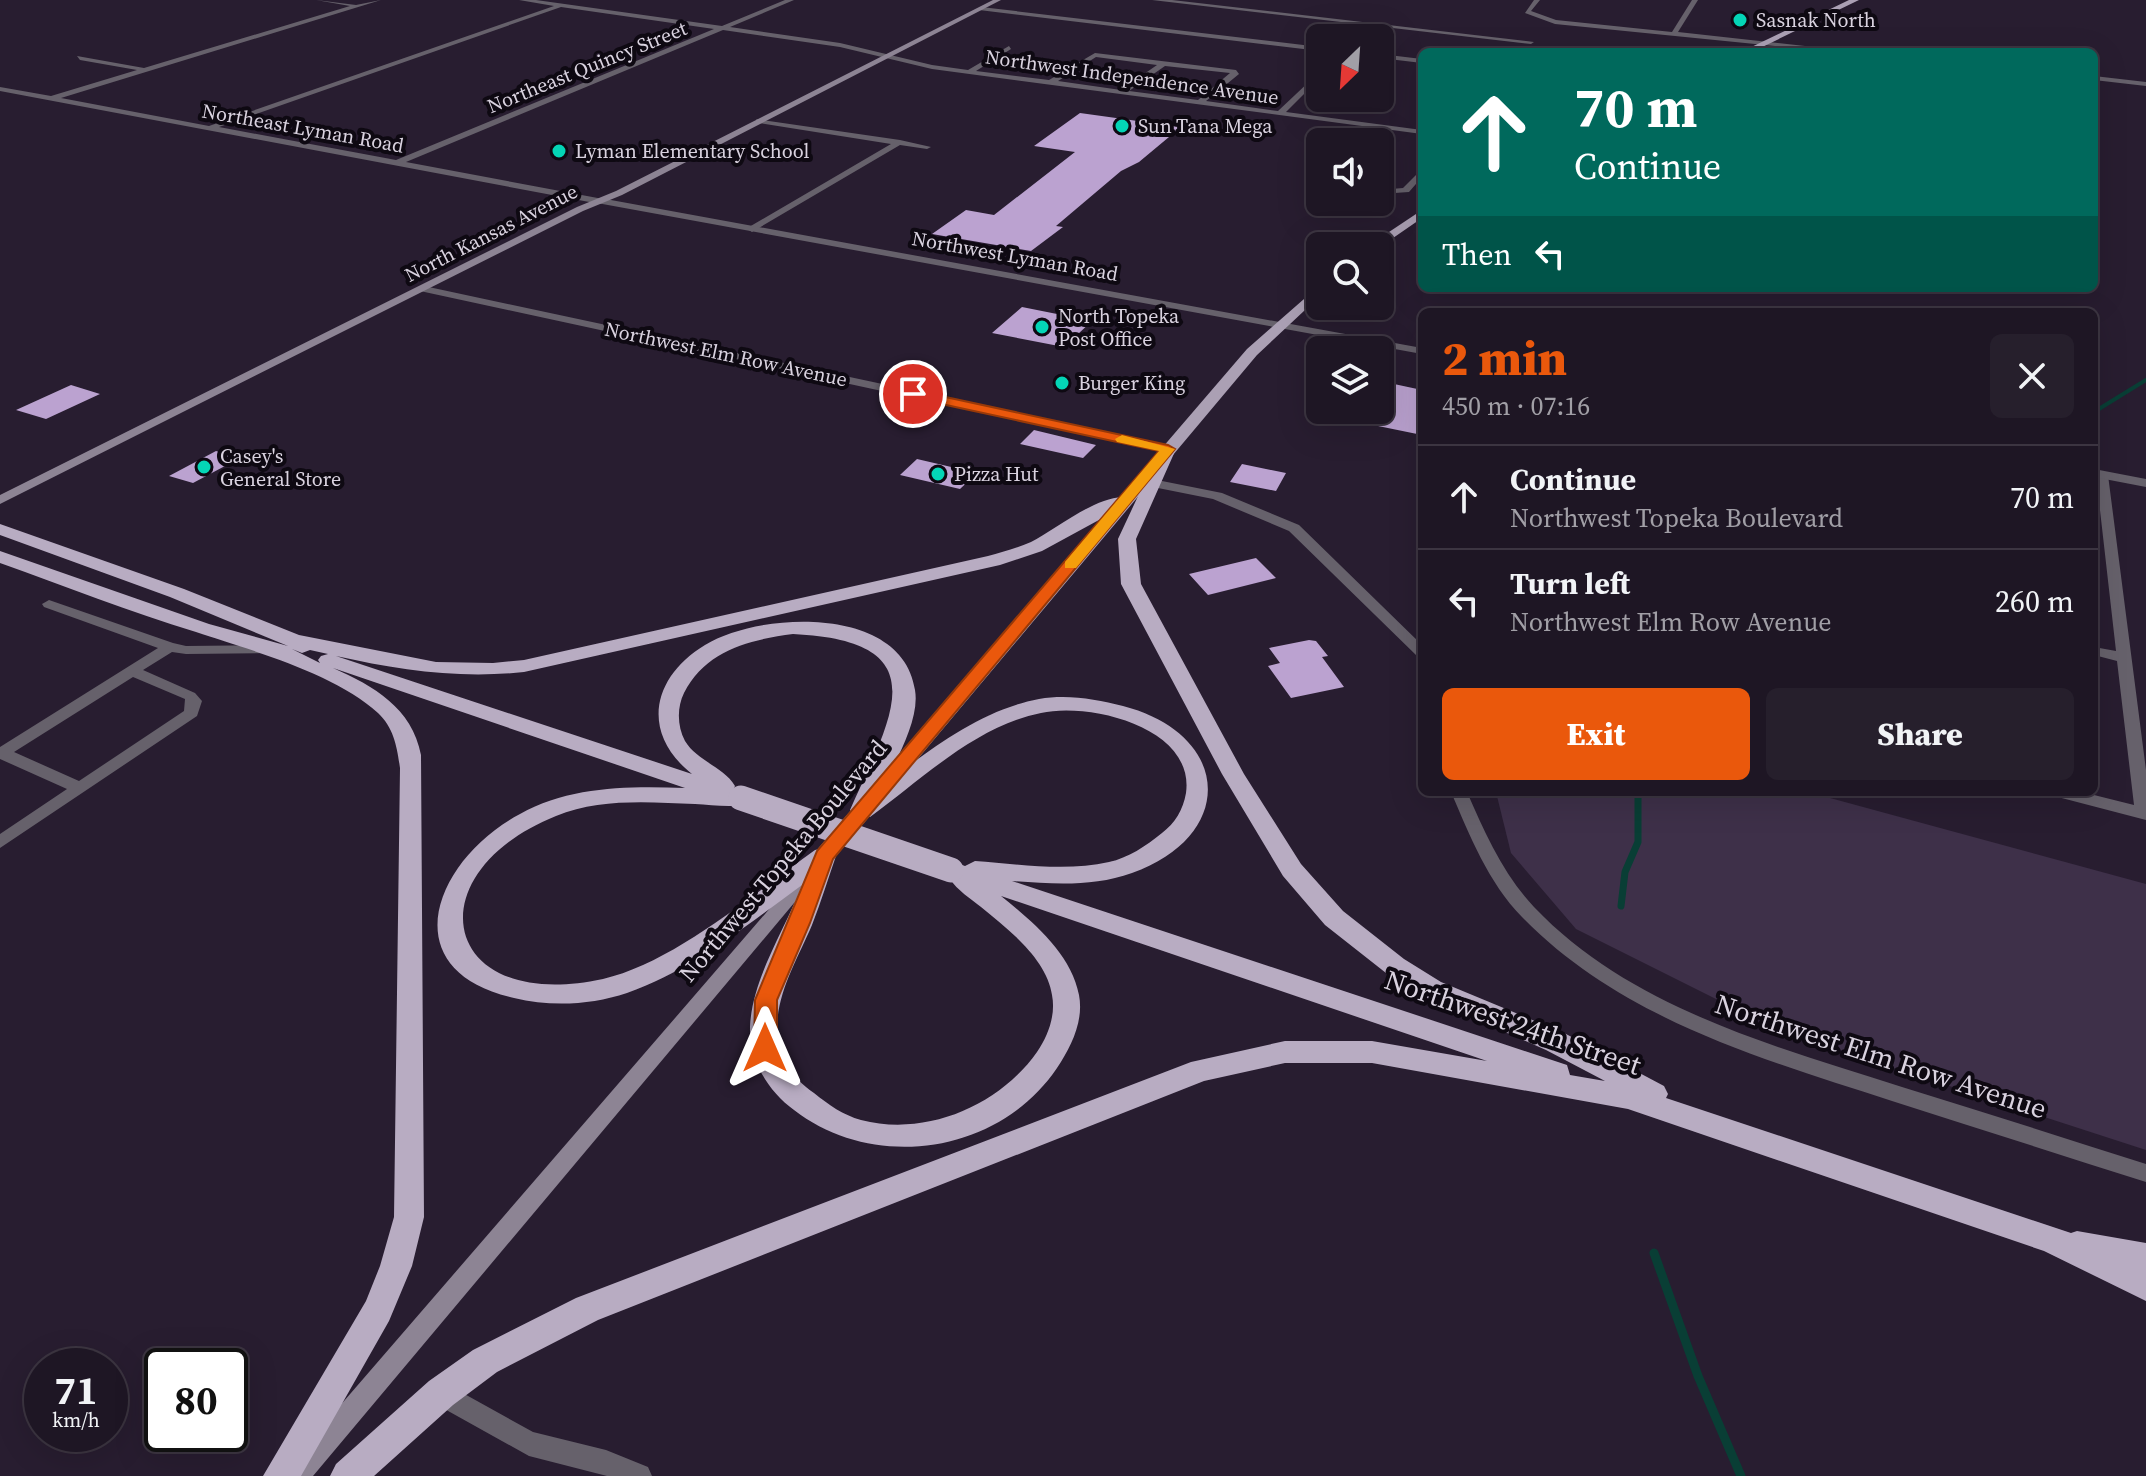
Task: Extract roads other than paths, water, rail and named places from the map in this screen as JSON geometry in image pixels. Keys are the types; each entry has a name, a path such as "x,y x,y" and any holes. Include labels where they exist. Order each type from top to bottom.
{"highway":[{"path":"1168,449 1146,482 1127,539 1127,559 1135,596 1233,774 1309,892 1357,937 1432,989 1556,1042 1707,1124"},
{"path":"0,557 281,644 426,669 478,671 524,666 993,561 1035,547 1089,515 1123,502"},
{"path":"0,529 177,593 281,644 367,694 398,722 408,742 411,768 409,1217 396,1266 378,1310 281,1476"},
{"path":"741,798 689,761 677,745 669,720 671,694 688,667 723,643 772,629 824,628 859,636 878,646 896,663 906,687 903,712 862,811"},
{"name":"Northwest 24th Street","path":"281,644 2053,1240 2146,1286"},
{"path":"862,811 982,727 1040,706 1076,704 1126,713 1175,740 1194,765 1198,790 1185,823 1172,840 1142,860 1107,871 1064,874 951,870"},
{"path":"741,798 612,795 549,809 519,824 488,846 469,867 456,890 450,906 449,927 455,949 484,978 511,989 570,994 616,986 672,960 824,856"},
{"path":"824,856 800,923 766,1000 765,1048 774,1070 807,1107 836,1123 865,1132 900,1136 937,1132 975,1121 1004,1104 1036,1079 1061,1037 1065,991 1042,948 1027,931 951,870"},
{"path":"348,1476 441,1393 485,1361 587,1309 1201,1070 1285,1052 1372,1052 1628,1097"},
{"name":"Northwest 24th Street","path":"2053,1240 2146,1257"}],"main road":[{"name":"North Kansas Avenue","path":"0,500 998,0"},
{"path":"1753,48 1855,0"},
{"path":"1394,232 1418,216"},
{"path":"1168,449 1280,324 1306,301"},
{"name":"Northwest Topeka Boulevard","path":"296,1476 1123,502 1146,482"}],"street":[{"path":"319,0 358,6"},
{"path":"51,99 378,0"},
{"name":"Northwest Independence Avenue","path":"522,0 840,45 921,65 1418,131"},
{"path":"207,129 578,0"},
{"name":"Northeast Quincy Street","path":"395,163 791,0"},
{"path":"1155,0 1531,42"},
{"path":"1537,0 1527,12 1555,22 1819,48"},
{"path":"1675,32 1695,0"},
{"path":"981,9 1306,47"},
{"path":"1526,48 1550,23 1555,22"},
{"path":"969,72 1009,48"},
{"path":"1050,83 1095,55 1236,72 1200,102"},
{"path":"80,58 147,70"},
{"path":"1394,58 1418,61"},
{"path":"1123,92 1164,63"},
{"path":"2098,78 2146,84"},
{"path":"1280,113 1306,87"},
{"name":"Northeast Lyman Road","path":"0,89 600,201"},
{"path":"759,121 927,147"},
{"path":"752,229 900,142"},
{"path":"1394,191 1406,190 1418,176"},
{"name":"Northwest Lyman Road","path":"600,201 1418,350"},
{"name":"Northwest Elm Row Avenue","path":"424,289 1168,449"},
{"path":"2076,796 2144,813 2098,474 2146,483"},
{"path":"1146,482 1217,496 1294,528 1418,649"},
{"path":"49,604 186,650 281,644"},
{"path":"1,754 170,647"},
{"path":"2098,652 2125,658"},
{"path":"0,842 184,719 194,708 190,696 132,671"},
{"path":"1,754 81,788"},
{"name":"Northwest Elm Row Avenue","path":"1460,796 1482,850 1506,886 1558,939 1627,988 1677,1016 1760,1050 2146,1173"},
{"path":"441,1393 529,1443 606,1463 639,1476"}],"waterway":[{"path":"2098,410 2146,380"},
{"path":"1621,906 1625,872 1638,842 1638,796"},
{"path":"1654,1253 1698,1376 1741,1476"}],"place":[{"name":"Sasnak North","path":"1740,20"},
{"name":"Sun Tana Mega","path":"1122,126"},
{"name":"Lyman Elementary School","path":"559,151"},
{"name":"North Topeka Post Office","path":"1042,327"},
{"name":"Burger King","path":"1062,383"},
{"name":"Casey's General Store","path":"204,467"},
{"name":"Pizza Hut","path":"938,474"}]}
